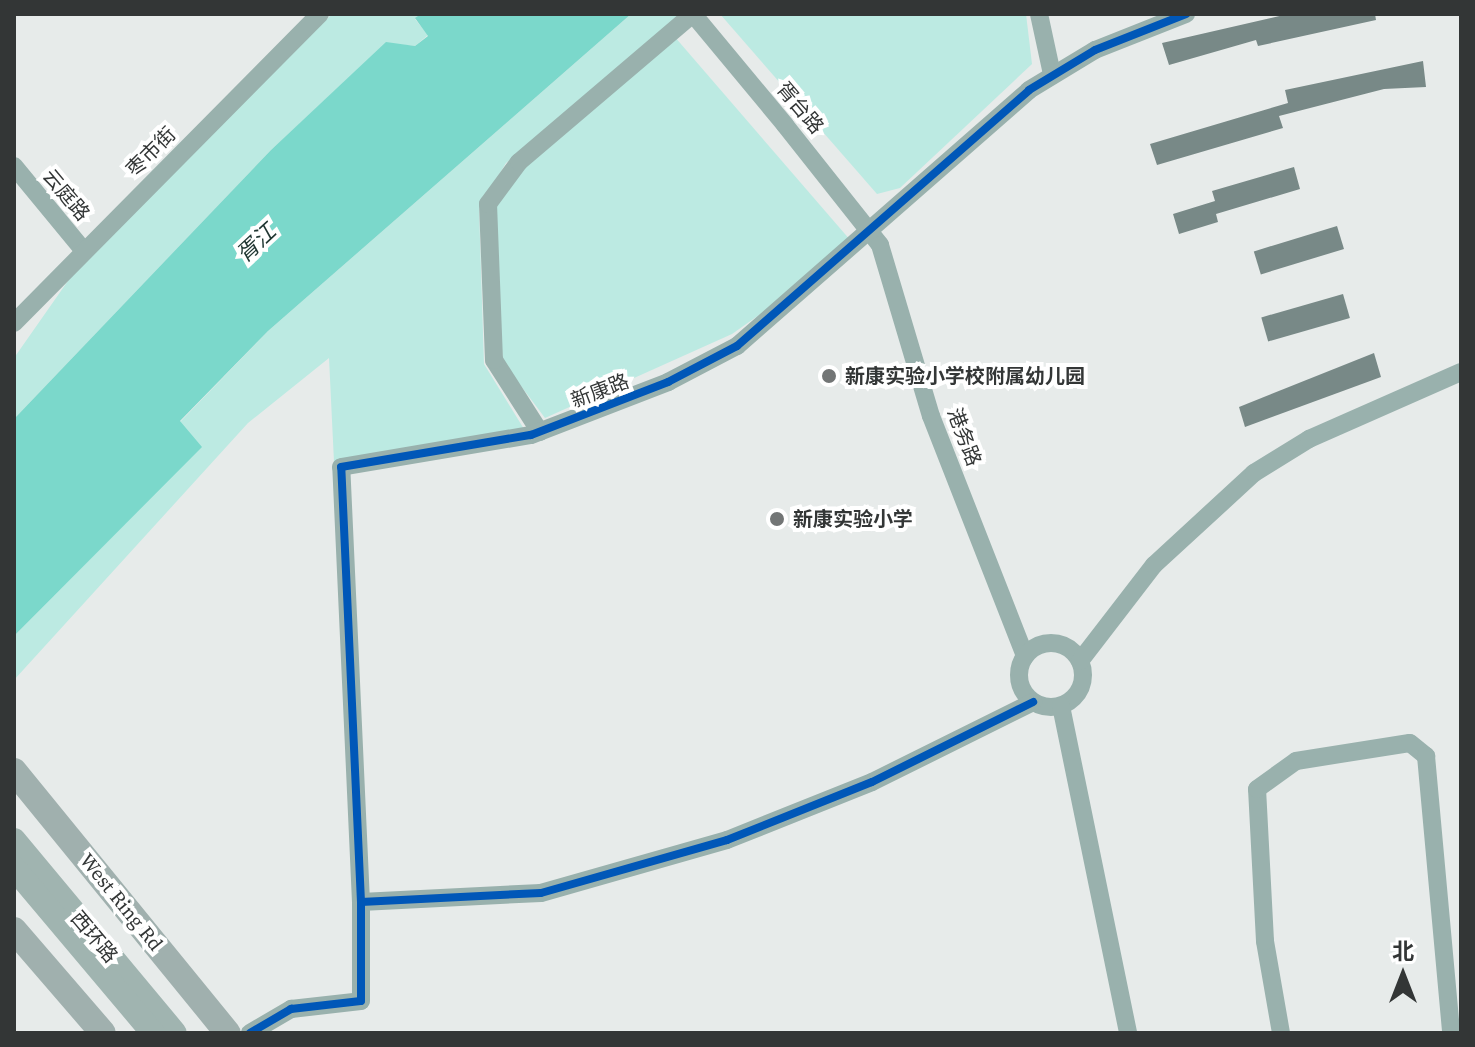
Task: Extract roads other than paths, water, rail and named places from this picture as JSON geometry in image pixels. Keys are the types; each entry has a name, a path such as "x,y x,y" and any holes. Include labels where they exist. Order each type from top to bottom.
{"highway":[{"name":"West Ring Rd","path":"14,771 228,1033"},
{"path":"14,930 103,1033"}],"main road":[{"name":"西环路","path":"14,840 175,1033"},
{"name":"西环路","path":"14,868 153,1033"}],"street":[{"name":"枣市街","path":"14,323 320,14"},
{"name":"胥台路","path":"693,14 873,230"},
{"path":"540,432 494,360 488,204 505,175 693,14"},
{"path":"1039,14 1052,74"},
{"name":"新康路","path":"361,902 341,467 540,432 668,382 737,346 873,230 945,158 1052,74 1186,14"},
{"name":"云庭路","path":"14,166 84,251"},
{"name":"港务路","path":"873,230 931,416 1025,656"},
{"path":"250,1033 291,1009 361,1001 361,902 541,893 727,840 872,782 1033,702 1061,706 1078,693 1080,661 1154,565 1254,473 1309,439 1461,372"},
{"path":"1033,702 1020,686 1025,656 1054,643 1080,661"},
{"path":"1061,706 1128,1033"},
{"path":"1281,1033 1265,941 1257,789 1296,761 1410,743 1426,756 1451,1033"}],"water":[{"name":"胥江","path":"421,14 631,14 268,331 180,421 202,447 14,636 14,419 271,150 386,42 415,46 428,36 415,18"}],"place":[{"name":"新康实验小学校附属幼儿园","path":"829,376"},
{"name":"新康实验小学","path":"777,519"}]}
